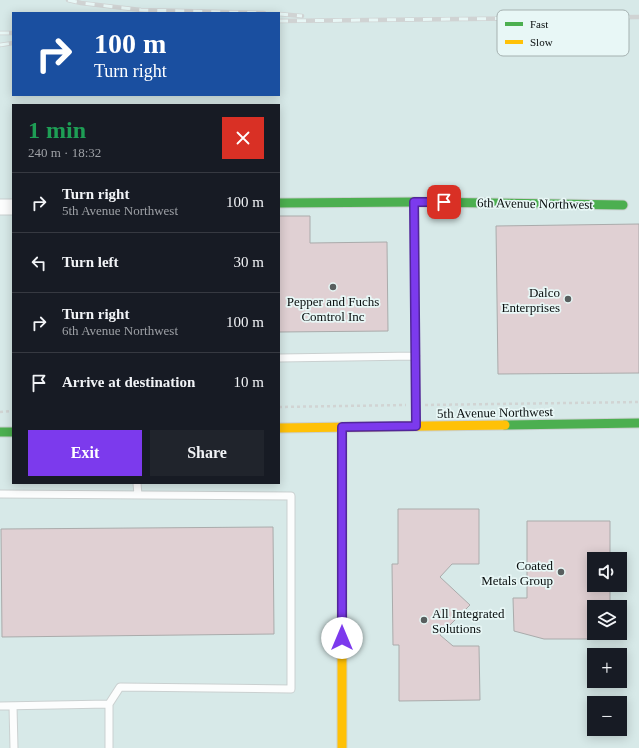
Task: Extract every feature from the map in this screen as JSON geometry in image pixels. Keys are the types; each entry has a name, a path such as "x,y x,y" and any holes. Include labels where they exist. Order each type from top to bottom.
{"street":[{"name":"6th Avenue Northwest","path":"280,203 414,202 623,205"},
{"path":"0,207 12,207"},
{"name":"5th Avenue Northwest","path":"280,428 639,423"},
{"path":"342,427 342,748"},
{"path":"0,432 12,432"}],"lane":[{"path":"414,202 416,426"},
{"path":"280,358 416,356"},
{"path":"137,484 138,495"},
{"path":"0,494 291,496 291,689 120,687 109,704 109,748"},
{"path":"0,706 109,704"},
{"path":"13,706 14,748"}],"path":[{"path":"280,407 639,402"},
{"path":"0,412 12,411"}],"shaded area":[{"path":"0,0 639,0 639,748 0,748"}],"building":[{"name":"Pepper and Fuchs Comtrol Inc","path":"280,216 310,216 310,243 387,242 388,331 280,332"},
{"name":"Dalco Enterprises","path":"639,224 639,373 498,374 496,226"},
{"name":"All Integrated Solutions","path":"398,509 479,509 479,564 452,564 440,577 470,605 440,635 453,646 479,646 480,700 399,701 399,645 393,645 392,564 398,564"},
{"name":"Coated Metals Group","path":"527,521 610,521 610,552 587,552 587,592 610,592 610,600 587,600 587,639 544,639 514,631 513,598 527,598"},
{"path":"273,527 274,634 2,637 1,529"}],"railway":[{"path":"68,0 81,3 141,10 223,12"},
{"path":"280,14 302,16"},
{"path":"629,17 639,17"},
{"path":"280,21 497,19"},
{"path":"0,33 12,33"},
{"path":"0,45 12,43"}],"traffic: fast":[{"path":"280,203 415,202 623,205"},
{"path":"505,425 639,423"},
{"path":"0,432 12,432"}],"traffic: slow":[{"path":"280,428 505,425"},
{"path":"342,427 342,748"}],"place":[{"name":"Pepper and Fuchs Comtrol Inc","path":"333,287"},
{"name":"Dalco Enterprises","path":"568,299"},
{"name":"Coated Metals Group","path":"561,572"},
{"name":"All Integrated Solutions","path":"424,620"}],"route":[{"path":"342,638 342,427 416,426 414,202 444,202"}]}
